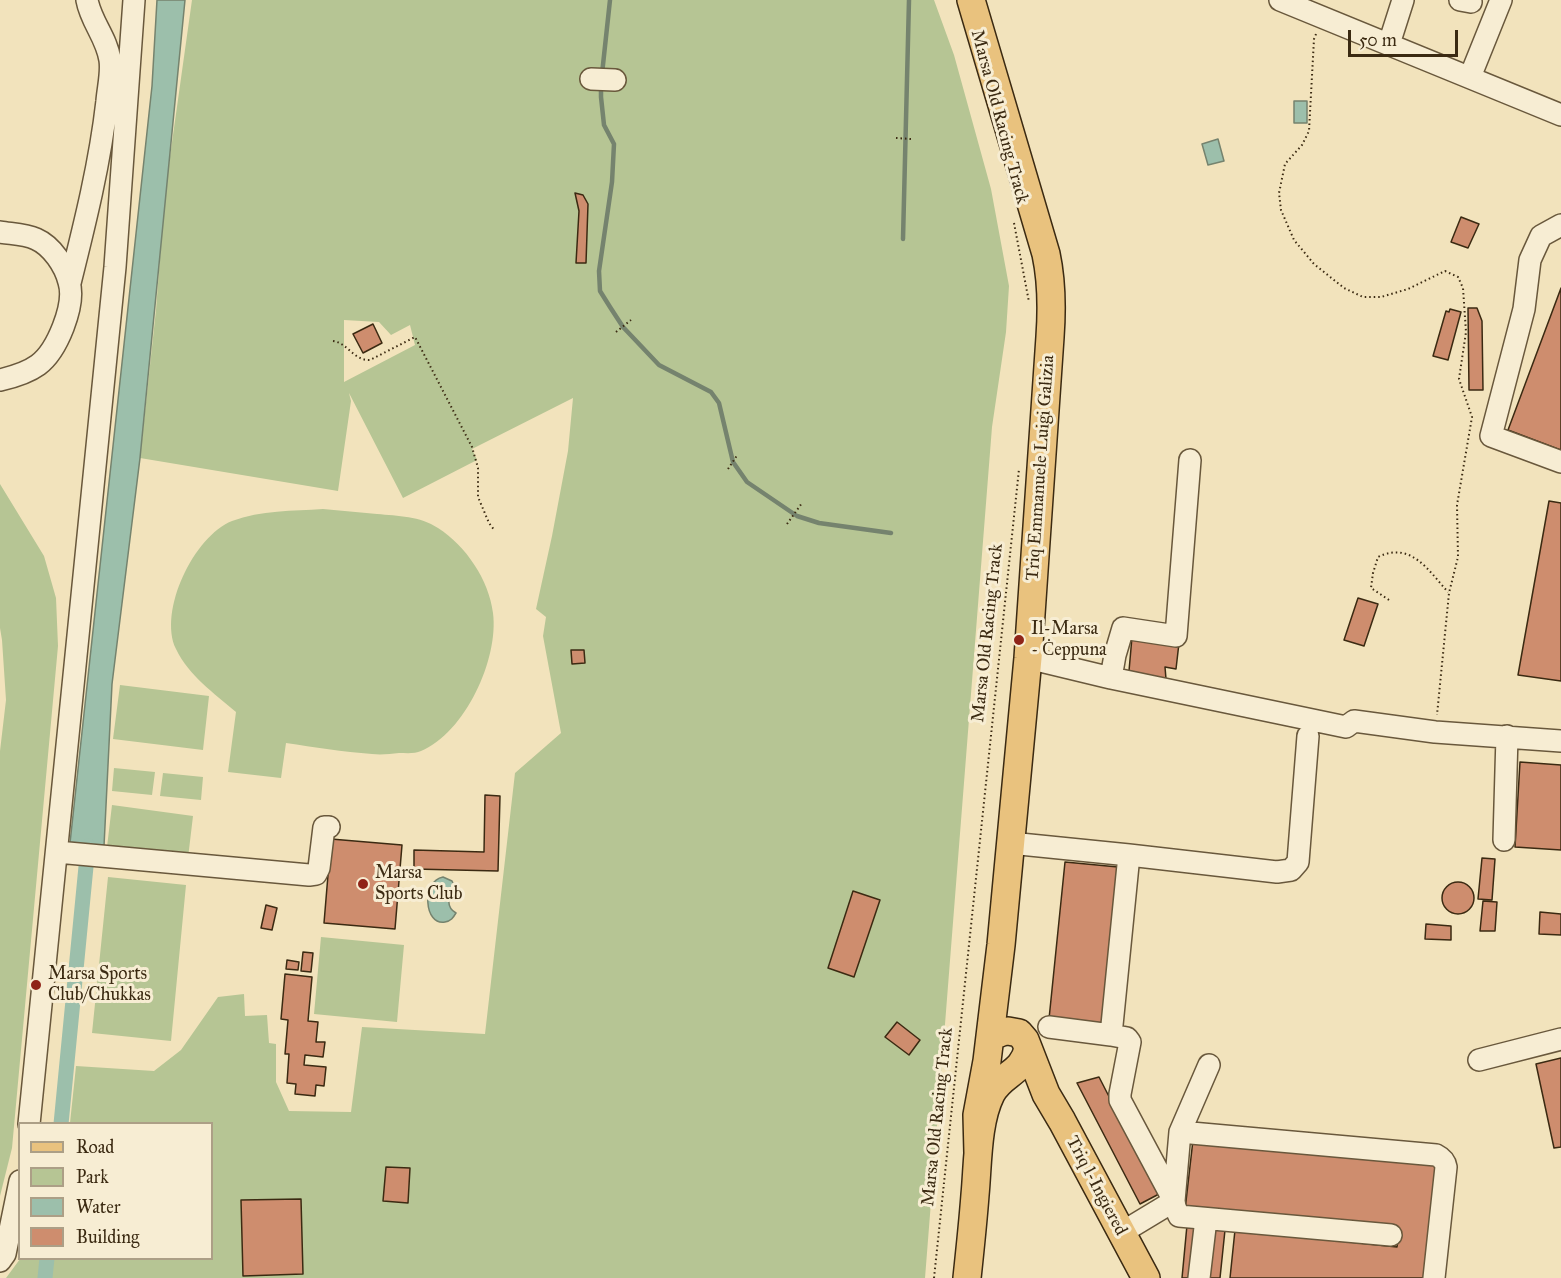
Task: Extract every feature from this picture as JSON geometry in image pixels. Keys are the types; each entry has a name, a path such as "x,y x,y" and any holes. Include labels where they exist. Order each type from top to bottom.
{"main road":[{"name":"Triq Emmanuele Luigi Galizia","path":"967,1278 978,1153 977,1115 1007,1055 1010,996 1001,945 1028,658 1050,337 1051,283 1046,254 971,0"},
{"name":"Triq l-Ingiered","path":"1007,1055 1046,1094 1146,1278"},
{"path":"975,1199 992,1109 1002,1095 1018,1090 1033,1095 1062,1121"}],"street":[{"path":"29,1122 115,267 120,62 106,44 89,11 87,0"},
{"path":"0,380 16,376 39,364 56,346 65,322 70,300 70,283 97,167 106,111 134,0"},
{"path":"1280,0 1561,114"},
{"path":"1389,44 1403,0"},
{"path":"1470,77 1501,0"},
{"path":"591,79 615,80"},
{"path":"1561,225 1541,236 1530,260 1526,302 1491,436 1561,462"},
{"path":"0,232 26,236 48,247 58,259 70,283"},
{"path":"1111,678 1123,628 1176,636 1190,460"},
{"path":"1028,658 1111,678 1346,727 1354,721 1435,732 1561,741"},
{"path":"1010,843 1277,872 1291,870 1298,862 1308,736"},
{"path":"1504,840 1507,736"},
{"path":"57,852 309,875 315,874 319,868 324,827 329,827"},
{"path":"1112,1035 1129,855"},
{"path":"1049,1027 1112,1035 1127,1038 1130,1042 1120,1100 1174,1201"},
{"path":"1479,1060 1561,1040"},
{"path":"1209,1065 1180,1132 1174,1201 1179,1216 1391,1235"},
{"path":"1180,1132 1440,1157 1444,1160 1446,1167 1434,1278"},
{"path":"0,1262 5,1254 18,1190"},
{"path":"1121,1233 1174,1201"},
{"path":"1199,1278 1206,1219"}],"path":[{"path":"1323,17 1314,39 1309,131 1302,145 1285,164 1280,193 1281,210 1294,240 1314,264 1344,288 1363,297 1381,297 1408,289 1445,270 1458,277 1463,288 1466,332 1459,380 1472,417 1457,505 1458,557 1449,593 1435,732"},
{"path":"896,138 911,139"},
{"name":"Marsa Old Racing Track","path":"1013,221 1029,302"},
{"path":"616,332 631,320"},
{"path":"333,341 340,342 356,356 370,360 415,337 472,447 478,468 478,497 495,531"},
{"path":"728,469 738,454"},
{"name":"Marsa Old Racing Track","path":"934,1278 1019,467"},
{"path":"787,524 802,503"},
{"path":"1389,600 1371,588 1378,557 1388,552 1400,551 1414,557 1449,593"}],"green space":[{"path":"192,0 934,0 954,55 991,189 1009,286 1006,332 992,427 925,1278 6,1278 19,1260 213,1260 213,1122 70,1122 76,1066 154,1071 181,1050 218,997 244,994 245,1016 267,1015 269,1043 276,1044 276,1082 289,1111 351,1112 362,1027 485,1034 515,773 561,733 543,636 546,617 536,609 568,451 573,398 472,449 477,460 403,498 349,393 351,401 338,491 140,458 156,310 165,192","holes":["344,320 379,322 391,335 410,325 415,345 344,382"]},
{"path":"0,484 44,556 56,598 58,646 12,1148 0,1196 0,751 6,700 0,628"},
{"path":"323,509 416,519 438,528 458,544 481,576 491,601 493,631 484,672 465,712 452,728 437,742 419,752 375,754 286,743 281,778 228,772 236,712 188,668 176,649 172,633 172,615 183,576 205,542 218,529 232,521 254,515"},
{"path":"120,685 209,696 203,750 113,739"},
{"path":"114,768 155,772 152,795 112,791"},
{"path":"163,773 203,777 201,800 160,796"},
{"path":"112,805 193,816 188,858 107,847"},
{"path":"108,877 186,885 171,1041 92,1033"},
{"path":"321,937 404,945 397,1022 314,1014"}],"water":[{"path":"157,0 185,0 140,458 112,684 104,846 70,843 152,86"},
{"path":"1294,101 1307,101 1307,123 1294,123"},
{"path":"1218,139 1224,161 1208,165 1202,144"},
{"path":"443,877 452,881 456,890 451,895 449,905 456,913 452,919 445,922 433,917 429,911 428,902 431,886"}],"building":[{"path":"575,193 583,195 588,204 586,263 576,263 579,211"},
{"path":"1461,217 1479,224 1468,248 1451,242"},
{"path":"1561,288 1561,450 1508,430"},
{"path":"1468,308 1477,308 1482,321 1483,390 1469,390"},
{"path":"1450,309 1461,312 1448,360 1433,356 1446,311 1449,312"},
{"path":"373,324 382,343 363,353 353,334"},
{"path":"1549,501 1561,503 1561,681 1518,675"},
{"path":"1358,598 1378,604 1364,646 1344,640"},
{"path":"1132,637 1179,643 1176,669 1165,667 1166,679 1129,671"},
{"path":"571,650 584,650 585,663 572,664"},
{"path":"1520,762 1561,765 1561,850 1515,847"},
{"path":"485,795 500,796 498,871 414,869 414,850 484,852"},
{"name":"Marsa Sports Club","path":"331,839 402,845 395,929 324,923"},
{"path":"1482,858 1495,859 1492,900 1478,899"},
{"path":"1065,862 1118,867 1102,1025 1049,1019"},
{"path":"1458,882 1469,887 1474,898 1469,909 1458,914 1447,909 1442,898 1447,887"},
{"path":"853,891 880,900 854,977 828,968"},
{"path":"1483,901 1497,902 1495,931 1480,931"},
{"path":"266,905 277,908 272,930 261,928"},
{"path":"1540,912 1561,914 1561,935 1539,934"},
{"path":"1426,924 1451,926 1451,940 1425,939"},
{"path":"303,952 313,953 311,972 301,971"},
{"path":"287,960 299,962 298,970 286,969"},
{"path":"285,974 312,977 308,1021 318,1022 316,1042 325,1042 323,1057 305,1055 304,1065 326,1067 324,1086 316,1085 315,1096 295,1094 296,1084 287,1083 289,1054 285,1054 288,1020 281,1019"},
{"path":"897,1022 920,1040 909,1055 885,1037"},
{"path":"1561,1058 1561,1147 1554,1148 1536,1064"},
{"path":"1099,1077 1159,1194 1140,1204 1077,1083"},
{"path":"1193,1140 1443,1166 1429,1278 1230,1278 1235,1230 1397,1247 1399,1231 1185,1210"},
{"path":"386,1167 410,1168 408,1203 383,1201"},
{"path":"301,1199 303,1274 243,1276 241,1200"},
{"path":"1187,1225 1201,1226 1195,1278 1182,1278"},
{"path":"1211,1229 1225,1230 1220,1278 1206,1278"}],"waterway":[{"path":"602,74 610,0"},
{"path":"903,239 909,0"},
{"path":"601,85 604,125 614,144 612,182 599,271 600,291 610,307 623,327 659,365 711,392 719,403 733,462 747,482 797,516 819,523 891,533"},
{"path":"61,1122 88,846"},
{"path":"45,1278 47,1260"}],"place":[{"name":"Il-Marsa - Ċeppuna","path":"1019,640"},
{"name":"Marsa Sports Club","path":"363,884"},
{"name":"Marsa Sports Club/Chukkas","path":"36,985"}]}
